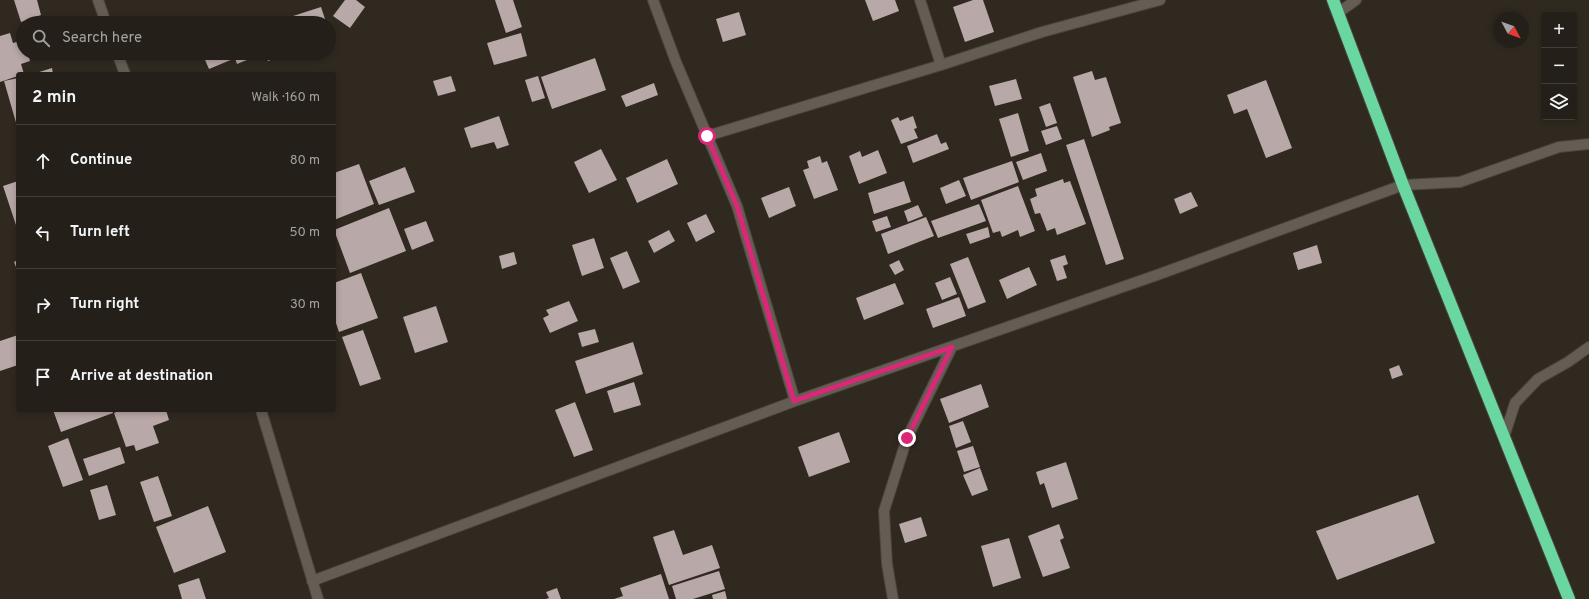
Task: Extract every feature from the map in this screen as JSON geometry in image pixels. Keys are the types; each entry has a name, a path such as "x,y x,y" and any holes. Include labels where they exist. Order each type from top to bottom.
{"highway":[{"path":"1333,0 1403,184 1569,599"}],"street":[{"path":"98,0 104,16"},
{"path":"653,0 676,62 737,206 794,401"},
{"path":"920,0 941,65"},
{"path":"707,136 941,65 1042,32 1160,0"},
{"path":"1338,13 1356,0"},
{"path":"120,60 124,72"},
{"path":"312,581 794,401 1158,275 1403,184 1460,182 1559,147 1589,144"},
{"path":"893,599 887,564 884,511 907,438 952,347"},
{"path":"1504,437 1515,403 1538,379 1568,362 1589,347"},
{"path":"262,412 318,599"}],"building":[{"path":"14,0 37,0 41,15 19,16"},
{"path":"345,0 356,0 365,7 350,28 336,18 336,16 333,16"},
{"path":"495,0 513,0 522,27 506,33"},
{"path":"865,0 895,0 899,11 873,21"},
{"path":"973,0 983,0 994,32 965,42 953,7"},
{"path":"321,7 324,16 293,16"},
{"path":"739,12 746,35 723,42 716,19"},
{"path":"10,33 13,43 16,42 16,60 30,61 21,64 23,72 16,72 16,77 0,82 0,36"},
{"path":"521,33 527,56 494,65 487,43"},
{"path":"595,58 606,90 552,109 541,77"},
{"path":"205,60 231,60 209,69"},
{"path":"236,60 247,60 237,64"},
{"path":"52,68 53,72 39,72"},
{"path":"1092,71 1095,80 1106,77 1121,123 1109,127 1110,130 1092,137 1073,77"},
{"path":"451,76 456,91 438,96 433,81"},
{"path":"538,76 545,98 532,102 525,80"},
{"path":"16,78 16,123 4,81"},
{"path":"1016,79 1022,99 995,106 989,86"},
{"path":"1266,80 1292,148 1266,158 1247,109 1234,114 1227,95"},
{"path":"654,83 658,95 626,107 621,96"},
{"path":"1050,103 1057,123 1046,127 1039,107"},
{"path":"1018,113 1029,151 1011,157 999,119"},
{"path":"499,116 509,145 497,149 494,142 471,148 464,128"},
{"path":"913,116 917,128 914,129 918,138 901,144 891,120 898,117 900,121"},
{"path":"1057,126 1062,139 1046,145 1041,131"},
{"path":"937,134 941,144 946,142 949,149 913,163 907,146"},
{"path":"1084,139 1124,259 1106,265 1066,145"},
{"path":"601,149 617,180 589,193 574,162"},
{"path":"878,150 887,173 859,184 849,156 860,151 862,157"},
{"path":"1041,153 1047,171 1023,180 1016,162"},
{"path":"820,156 822,163 827,161 838,190 814,199 803,170 809,168 807,161"},
{"path":"667,159 678,184 637,203 626,178"},
{"path":"1012,161 1019,182 971,200 963,178"},
{"path":"359,164 374,204 336,219 336,172"},
{"path":"405,167 415,192 379,205 369,181"},
{"path":"1063,179 1064,183 1070,181 1086,224 1057,235 1055,228 1047,231 1040,213 1035,214 1030,199 1037,196 1035,189"},
{"path":"959,180 966,196 946,204 940,188"},
{"path":"904,181 911,202 874,214 868,193"},
{"path":"16,182 16,225 3,186"},
{"path":"1018,186 1035,231 1020,237 1018,230 1002,237 1000,231 993,233 981,200"},
{"path":"789,187 796,206 769,218 761,198"},
{"path":"1191,192 1198,206 1180,214 1174,199"},
{"path":"979,204 986,221 938,238 931,221"},
{"path":"918,205 923,216 908,222 904,211"},
{"path":"389,208 406,251 350,273 336,235 336,229"},
{"path":"706,214 715,232 696,242 687,223"},
{"path":"887,216 891,227 876,232 872,221"},
{"path":"926,217 934,236 888,254 881,234"},
{"path":"426,221 434,241 412,250 404,229"},
{"path":"988,227 990,237 970,244 966,234"},
{"path":"669,230 675,241 654,253 648,241"},
{"path":"594,238 604,268 582,276 572,245"},
{"path":"1317,245 1322,263 1298,270 1293,253"},
{"path":"627,251 640,282 623,289 610,258"},
{"path":"514,252 517,264 502,269 499,256"},
{"path":"1065,255 1068,264 1063,266 1067,278 1057,281 1050,260"},
{"path":"968,257 986,302 968,309 950,264"},
{"path":"899,260 904,270 895,275 889,265"},
{"path":"1029,267 1037,285 1007,299 999,280"},
{"path":"361,273 378,318 339,332 336,323 336,282"},
{"path":"950,277 957,294 942,300 935,283"},
{"path":"895,283 904,304 864,320 856,298"},
{"path":"959,297 966,316 933,328 926,309"},
{"path":"569,301 578,321 550,333 543,318 549,315 546,310"},
{"path":"436,306 448,342 415,353 403,317"},
{"path":"595,329 599,342 582,347 578,333"},
{"path":"363,330 381,379 360,386 342,337"},
{"path":"16,336 16,366 0,371 0,341"},
{"path":"633,342 643,374 586,394 575,361"},
{"path":"1399,365 1403,375 1392,379 1389,369"},
{"path":"634,382 641,405 614,413 607,391"},
{"path":"981,384 989,407 949,423 940,399"},
{"path":"575,402 593,450 574,457 555,410"},
{"path":"54,412 113,412 113,413 61,432"},
{"path":"167,412 169,420 153,426 159,443 136,451 134,445 126,447 114,413"},
{"path":"963,421 971,442 956,448 949,426"},
{"path":"839,432 850,462 809,477 798,447"},
{"path":"68,438 83,480 63,487 48,446"},
{"path":"973,446 980,467 964,472 957,451"},
{"path":"120,447 125,463 89,476 83,459"},
{"path":"1066,462 1078,499 1052,508 1044,483 1040,485 1036,472"},
{"path":"980,468 988,490 972,496 963,475"},
{"path":"158,476 172,516 154,522 140,482"},
{"path":"107,485 116,515 99,520 90,490"},
{"path":"1418,495 1435,543 1337,580 1316,531"},
{"path":"208,506 226,552 174,573 156,527"},
{"path":"921,517 927,536 905,543 899,524"},
{"path":"1059,524 1064,538 1060,540 1070,568 1043,577 1028,536"},
{"path":"674,530 683,555 712,545 720,568 669,585 653,537"},
{"path":"1009,538 1021,578 993,587 981,546"},
{"path":"719,571 725,589 693,599 676,599 672,586"},
{"path":"661,574 669,599 614,599 623,596 620,588"},
{"path":"199,578 206,599 182,599 178,585"},
{"path":"557,588 561,599 546,599 549,598 546,592"},
{"path":"725,591 727,599 713,599 712,595"}],"route":[{"path":"707,136 737,206 794,401 952,347 907,438"}]}
